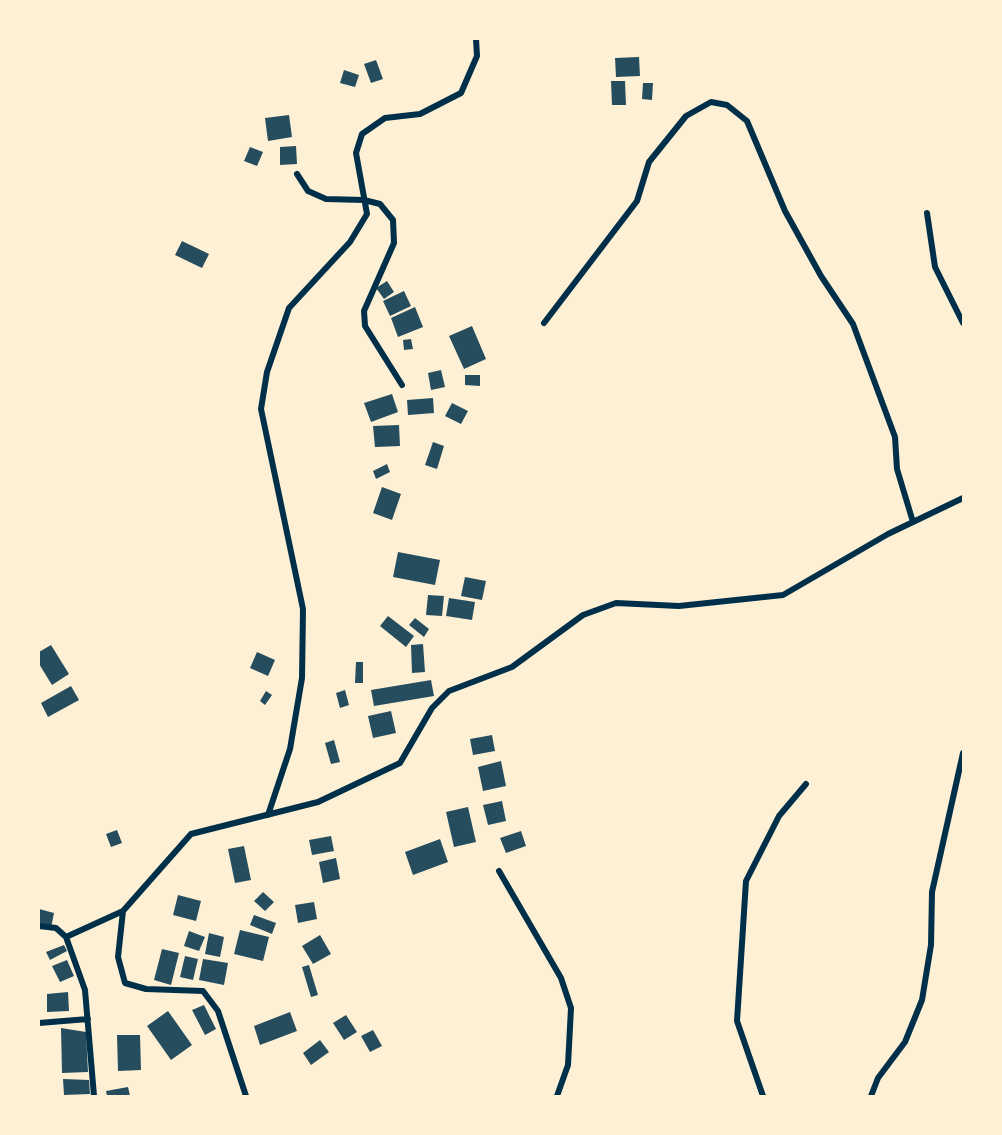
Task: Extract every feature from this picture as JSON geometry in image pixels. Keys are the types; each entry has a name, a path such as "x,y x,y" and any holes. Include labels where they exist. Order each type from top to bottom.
{"street":[{"path":"268,815 290,750 302,678 303,609 261,409 267,372 289,308 350,242 367,214 356,153 362,134 385,118 420,114 461,93 477,56 476,39"},
{"path":"544,323 637,201 649,162 686,116 711,102 727,105 747,121 785,211 821,276 853,324 895,437 897,469 913,522"},
{"path":"297,174 308,191 326,199 364,200 380,204 393,220 394,243 364,311 365,326 402,385"},
{"path":"927,213 935,267 963,323"},
{"path":"66,937 123,911 191,834 318,802 400,763 432,708 449,692 512,667 583,615 616,603 679,606 783,595 888,534 963,498"},
{"path":"871,1096 878,1078 904,1042 922,1000 931,945 932,892 963,753"},
{"path":"763,1096 737,1021 746,882 779,816 806,784"},
{"path":"499,871 561,978 571,1008 568,1065 557,1096"},
{"path":"123,911 118,957 125,983 146,989 203,991 218,1011 246,1096"},
{"path":"39,926 56,928 66,937 85,990 94,1096"},
{"path":"39,1023 88,1019"}],"building":[{"path":"639,57 640,76 616,77 615,58"},
{"path":"376,60 383,79 371,83 364,64"},
{"path":"344,70 359,75 355,87 340,83"},
{"path":"611,81 625,81 626,105 612,105"},
{"path":"643,83 653,83 652,100 642,99"},
{"path":"289,115 292,137 268,141 265,118"},
{"path":"296,146 297,164 280,165 280,147"},
{"path":"250,147 263,152 257,166 244,161"},
{"path":"182,241 209,254 202,268 175,255"},
{"path":"387,281 394,292 384,299 376,288"},
{"path":"404,291 411,306 390,316 383,301"},
{"path":"415,307 423,327 398,337 391,318"},
{"path":"472,326 486,359 464,369 449,336"},
{"path":"411,339 413,349 404,350 403,340"},
{"path":"441,370 445,387 431,390 428,373"},
{"path":"465,375 480,375 480,386 465,385"},
{"path":"392,394 398,412 371,422 364,403"},
{"path":"433,398 434,413 408,415 407,400"},
{"path":"452,403 468,411 461,424 445,416"},
{"path":"399,425 400,446 375,447 373,426"},
{"path":"433,442 444,446 437,469 425,465"},
{"path":"387,464 390,472 376,479 373,471"},
{"path":"382,487 401,494 392,520 373,513"},
{"path":"398,552 440,560 435,585 393,577"},
{"path":"465,577 486,581 482,600 461,596"},
{"path":"428,595 444,596 442,616 426,615"},
{"path":"449,598 475,602 472,620 446,616"},
{"path":"388,616 414,636 406,647 380,626"},
{"path":"415,618 429,629 424,637 409,625"},
{"path":"423,644 425,672 412,673 411,645"},
{"path":"51,645 69,674 52,685 39,664 39,652"},
{"path":"257,652 275,660 268,676 250,668"},
{"path":"356,662 363,662 363,683 355,683"},
{"path":"431,680 434,696 374,706 371,690"},
{"path":"71,686 79,700 48,717 41,703"},
{"path":"345,690 349,705 340,708 336,693"},
{"path":"266,691 272,695 265,705 260,701"},
{"path":"391,711 396,733 373,738 368,716"},
{"path":"492,735 495,751 473,755 470,739"},
{"path":"334,740 340,762 331,764 325,743"},
{"path":"501,761 506,786 483,791 478,767"},
{"path":"502,801 506,821 488,825 483,805"},
{"path":"468,807 476,842 454,847 446,812"},
{"path":"117,830 122,843 111,847 106,834"},
{"path":"521,831 526,846 506,853 500,838"},
{"path":"331,836 334,851 312,855 309,840"},
{"path":"440,839 448,862 413,875 405,852"},
{"path":"244,846 251,880 235,883 228,849"},
{"path":"336,858 340,879 323,883 319,862"},
{"path":"263,892 274,902 265,911 254,901"},
{"path":"178,895 201,901 196,921 173,915"},
{"path":"314,902 317,919 298,923 295,905"},
{"path":"39,909 54,913 51,928 39,925"},
{"path":"254,915 276,923 272,934 250,925"},
{"path":"240,930 269,937 263,961 234,954"},
{"path":"189,931 205,937 199,951 184,946"},
{"path":"209,933 224,937 220,957 205,954"},
{"path":"320,935 331,954 313,964 302,946"},
{"path":"64,945 67,951 50,960 46,952"},
{"path":"162,949 179,953 171,985 154,980"},
{"path":"185,956 198,959 193,980 180,977"},
{"path":"203,959 228,963 224,985 199,980"},
{"path":"67,960 74,976 60,982 52,966"},
{"path":"309,965 318,995 311,997 302,967"},
{"path":"68,992 69,1011 47,1012 47,994"},
{"path":"204,1005 216,1029 205,1035 192,1010"},
{"path":"168,1011 192,1045 171,1060 147,1026"},
{"path":"290,1012 297,1031 260,1045 254,1026"},
{"path":"346,1015 357,1032 344,1040 333,1023"},
{"path":"61,1028 86,1032 88,1072 62,1073"},
{"path":"373,1030 382,1046 370,1052 361,1036"},
{"path":"117,1035 140,1035 141,1070 118,1071"},
{"path":"320,1040 329,1052 311,1065 303,1053"},
{"path":"63,1079 89,1080 90,1094 64,1095"},
{"path":"128,1087 130,1096 107,1096 106,1091"}]}
